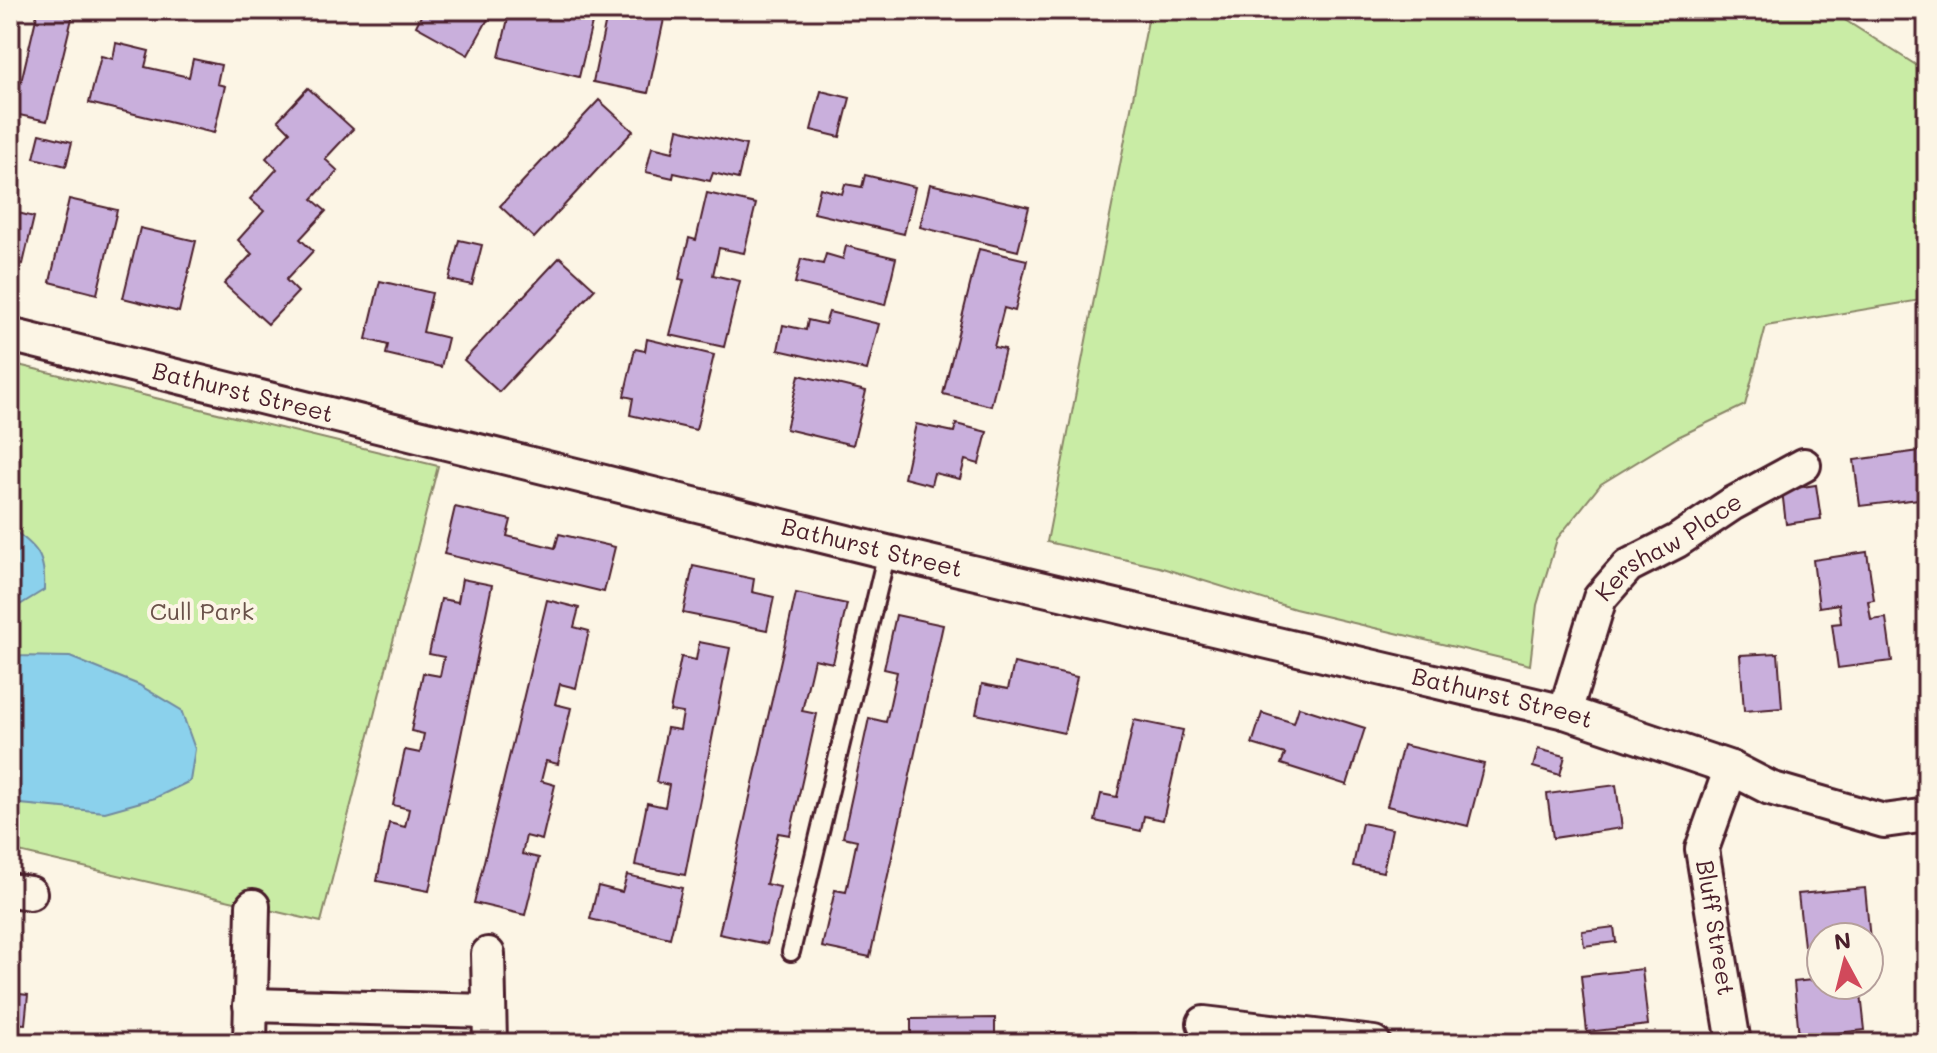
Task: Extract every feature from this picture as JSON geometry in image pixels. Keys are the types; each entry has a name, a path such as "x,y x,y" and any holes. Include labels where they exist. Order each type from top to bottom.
{"street":[{"name":"Bathurst Street","path":"10,335 887,552 1565,712 1731,768 1770,788 1884,821 1927,815"},
{"name":"Kershaw Place","path":"1565,712 1600,598 1628,566 1677,541 1732,504 1804,465"},
{"name":"Bluff Street","path":"1731,768 1702,849 1734,1043"},
{"path":"250,1043 253,906"},
{"path":"488,954 490,1043"},
{"path":"250,1005 489,1011"},
{"path":"1204,1023 1374,1043"}],"lane":[{"path":"791,952 887,552"}],"green space":[{"path":"1150,10 1829,10 1927,72 1927,299 1766,326 1745,405 1678,437 1601,484 1557,539 1537,605 1530,665 1295,609 1159,567 1047,542"},
{"name":"Cull Park","path":"10,363 438,466 321,922 10,850"}],"water":[{"path":"10,528 38,553 43,568 44,590 10,611"},
{"path":"10,651 15,656 70,657 139,685 181,710 195,749 190,781 155,798 105,812 10,803"}],"building":[{"path":"38,10 74,10 47,121 10,113 10,80 21,82"},
{"path":"410,10 493,10 468,55 416,26 421,16"},
{"path":"510,10 556,10 593,19 579,77 499,57"},
{"path":"608,10 666,10 648,93 593,82"},
{"path":"116,43 149,51 145,67 189,77 193,59 221,65 217,84 225,86 214,133 89,103 101,56 113,59"},
{"path":"308,88 353,129 325,159 338,171 312,199 326,211 300,239 313,251 286,280 298,292 268,324 224,284 252,254 238,240 264,211 250,199 277,169 266,158 290,132 278,120"},
{"path":"821,91 850,98 840,137 811,130"},
{"path":"599,100 633,131 534,238 500,206"},
{"path":"678,129 746,145 738,179 713,173 710,181 674,173 673,178 646,172 652,147 673,152"},
{"path":"40,134 72,142 66,166 34,158"},
{"path":"865,175 915,187 904,234 814,213 820,188 842,194 845,184 862,187"},
{"path":"930,184 1029,207 1018,251 920,227"},
{"path":"707,193 756,204 744,253 719,248 713,275 740,281 724,347 670,335 684,280 679,279 689,238 696,240"},
{"path":"69,199 117,210 97,294 50,282"},
{"path":"10,211 34,217 23,264 10,261"},
{"path":"140,228 196,241 179,312 123,298"},
{"path":"459,240 482,245 472,285 449,280"},
{"path":"846,246 896,258 885,305 795,283 801,259 823,264 826,254 843,259"},
{"path":"979,249 1027,260 1015,311 1004,308 994,347 1005,349 991,406 943,394"},
{"path":"560,257 595,289 499,392 464,360"},
{"path":"380,281 432,293 423,332 448,338 441,367 386,354 388,345 366,339"},
{"path":"829,312 879,324 867,370 778,350 783,325 806,330 808,320 825,324"},
{"path":"647,339 714,355 696,430 630,415 633,398 624,396 635,349 645,351"},
{"path":"799,375 866,391 853,445 786,429"},
{"path":"916,424 954,432 956,424 987,432 979,464 965,460 960,479 934,473 931,485 904,478"},
{"path":"1927,450 1927,498 1860,506 1854,460"},
{"path":"1816,485 1821,519 1786,524 1782,490"},
{"path":"455,507 511,520 507,536 555,548 559,534 615,547 604,592 444,554"},
{"path":"1867,552 1874,600 1868,601 1871,620 1886,618 1892,661 1838,668 1832,624 1841,623 1839,604 1819,607 1813,560"},
{"path":"693,566 754,579 752,592 774,597 767,630 683,613"},
{"path":"462,579 492,585 429,891 377,881 389,823 405,827 409,809 393,805 405,750 420,753 424,734 411,731 423,673 440,676 444,657 429,654 441,599 458,602"},
{"path":"796,593 847,604 833,663 814,659 802,711 817,714 790,835 778,833 766,884 780,887 767,944 719,934"},
{"path":"547,600 579,608 574,627 589,631 576,688 560,684 555,704 571,708 558,764 546,761 541,781 555,785 542,840 526,836 522,854 539,858 525,915 474,903"},
{"path":"896,615 943,625 870,957 822,947 835,890 846,892 857,840 843,837 869,718 886,722 897,672 884,669"},
{"path":"699,642 730,648 685,875 635,865 647,803 665,807 669,785 656,782 667,728 680,730 683,713 670,711 681,657 696,660"},
{"path":"1778,653 1782,708 1744,711 1740,655"},
{"path":"1014,663 1077,677 1064,733 976,714 982,684 1008,689"},
{"path":"1299,707 1365,728 1347,785 1281,764 1285,754 1252,744 1262,713 1294,723"},
{"path":"1134,720 1183,730 1163,820 1144,816 1141,831 1095,821 1101,794 1117,797"},
{"path":"1403,745 1484,764 1468,826 1387,806"},
{"path":"1538,749 1565,756 1560,775 1533,767"},
{"path":"1616,785 1622,828 1553,838 1547,794"},
{"path":"1362,823 1392,829 1383,872 1353,866"},
{"path":"627,875 682,888 670,938 590,919 598,886 622,892"},
{"path":"1865,888 1868,921 1805,921 1804,946 1798,894"},
{"path":"1614,927 1616,942 1584,946 1582,931"},
{"path":"1642,969 1648,1025 1587,1032 1581,976"},
{"path":"1805,981 1805,1001 1862,1001 1865,1030 1799,1037 1794,982"},
{"path":"10,993 28,995 25,1024 10,1023"},
{"path":"995,1018 995,1043 911,1043 911,1019"},
{"path":"1052,1033 1136,1033 1136,1043 1052,1043"}]}
